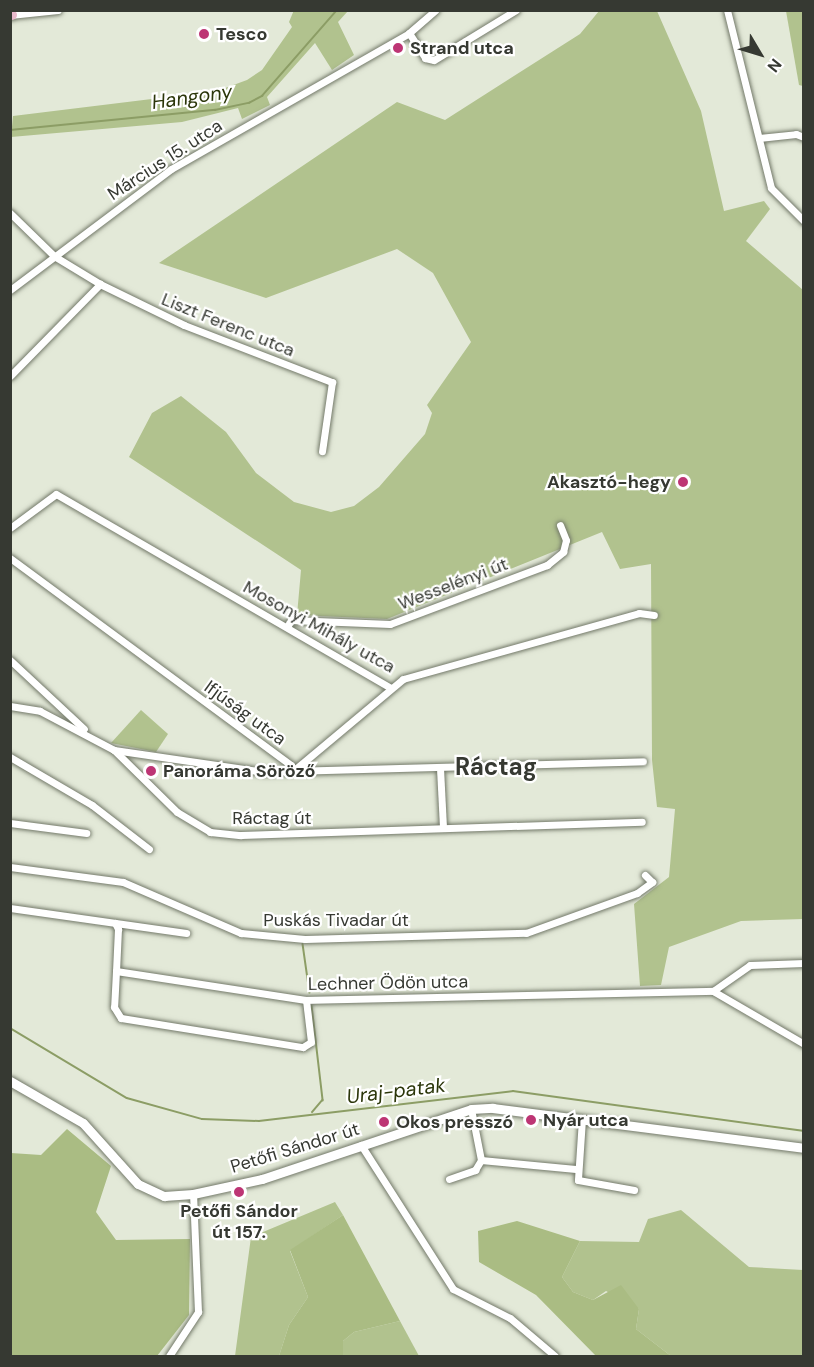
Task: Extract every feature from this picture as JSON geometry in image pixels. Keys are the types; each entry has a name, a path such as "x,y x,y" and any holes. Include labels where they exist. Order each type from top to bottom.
{"street":[{"path":"11,15 57,10"},
{"name":"Március 15. utca","path":"10,290 171,169 409,33 435,10"},
{"path":"409,33 425,58 434,60 516,10"},
{"path":"727,10 771,188 804,220"},
{"path":"759,138 796,134 804,137"},
{"name":"Liszt Ferenc utca","path":"10,213 54,255 100,284 184,325 332,382 322,451"},
{"path":"10,376 100,284"},
{"name":"Mosonyi Mihály utca","path":"10,528 56,494 390,688 415,673 639,614 654,615"},
{"name":"Wesselényi út","path":"287,627 291,620 390,624 547,565 563,552 566,540 560,525"},
{"name":"Ifjúság utca","path":"10,558 291,765 293,771 643,761"},
{"path":"10,660 93,737"},
{"path":"10,706 40,711 114,750 264,772 293,771 390,688"},
{"name":"Ráctag út","path":"114,750 177,812 210,832 241,835 642,822"},
{"path":"10,758 92,805 149,849"},
{"path":"440,768 443,827"},
{"path":"10,823 86,833"},
{"name":"Puskás Tivadar út","path":"10,867 123,882 242,933 305,939 526,933 637,893 652,882 645,875"},
{"path":"10,908 186,933"},
{"path":"115,923 118,929 114,1007 121,1018 303,1047 311,1042 306,1000"},
{"path":"804,963 750,964 713,990 804,1044"},
{"name":"Lechner Ödön utca","path":"116,971 306,1000 713,990"},
{"name":"Petőfi Sándor út","path":"10,1081 83,1123 143,1188 164,1196 193,1194 262,1179 471,1109 493,1108 804,1148"},
{"path":"449,1179 475,1170 481,1160 471,1109"},
{"path":"582,1119 576,1169 580,1181 634,1190"},
{"path":"360,1145 453,1289 510,1318 555,1356"},
{"path":"481,1160 576,1169"},
{"path":"169,1356 198,1312 193,1194"}],"green space":[{"path":"294,10 348,11 338,22 354,55 332,70 315,43 267,97 270,105 242,119 238,108 182,122 11,137 13,116 217,91 247,80 262,70 292,27 289,22"},
{"path":"599,11 657,11 701,111 724,211 764,201 770,209 746,241 803,290 803,919 741,921 669,947 661,985 640,986 634,904 669,877 675,809 657,807 652,760 651,564 620,569 602,532 387,619 297,615 301,570 129,457 152,413 181,396 226,432 256,473 294,502 331,512 354,506 379,487 425,434 432,413 427,405 471,342 433,273 397,249 266,298 159,263 397,102 445,120 580,34"},
{"path":"786,11 803,11 803,86 799,85"},
{"path":"141,710 168,734 156,752 111,743"},
{"path":"67,1129 111,1166 96,1212 116,1240 190,1239 189,1315 157,1356 11,1356 11,1153 41,1155"},
{"path":"335,1202 343,1215 290,1251 308,1297 289,1325 279,1356 235,1356 251,1237"},
{"path":"681,1210 749,1267 803,1270 803,1356 671,1356 636,1329 639,1309 606,1291 593,1300 573,1292 562,1277 580,1241 639,1242 648,1219"},
{"path":"343,1215 400,1321 354,1332 343,1341 343,1356 279,1356 289,1325 308,1297 290,1250"},
{"path":"517,1221 580,1241 562,1277 573,1292 593,1300 621,1285 639,1309 636,1329 671,1356 596,1356 536,1295 479,1262 478,1231"},
{"path":"400,1321 419,1356 343,1356 343,1341 354,1332"}],"waterway":[{"name":"Hangony","path":"10,130 215,110 249,103 262,96 337,10"},
{"path":"303,944 310,993"},
{"path":"312,1006 323,1100 313,1112"},
{"name":"Uraj-patak","path":"10,1028 127,1098 202,1119 259,1121 513,1091 804,1131"}],"place":[{"name":"Tesco","path":"204,34"},
{"name":"Strand utca","path":"398,48"},
{"name":"Akasztó-hegy","path":"683,482"},
{"name":"Panoráma Söröző","path":"151,771"},
{"name":"Nyár utca","path":"531,1120"},
{"name":"Okos presszó","path":"384,1122"},
{"name":"Petőfi Sándor út 157.","path":"239,1192"}],"district":[{"name":"Ráctag","path":"496,767"}]}
